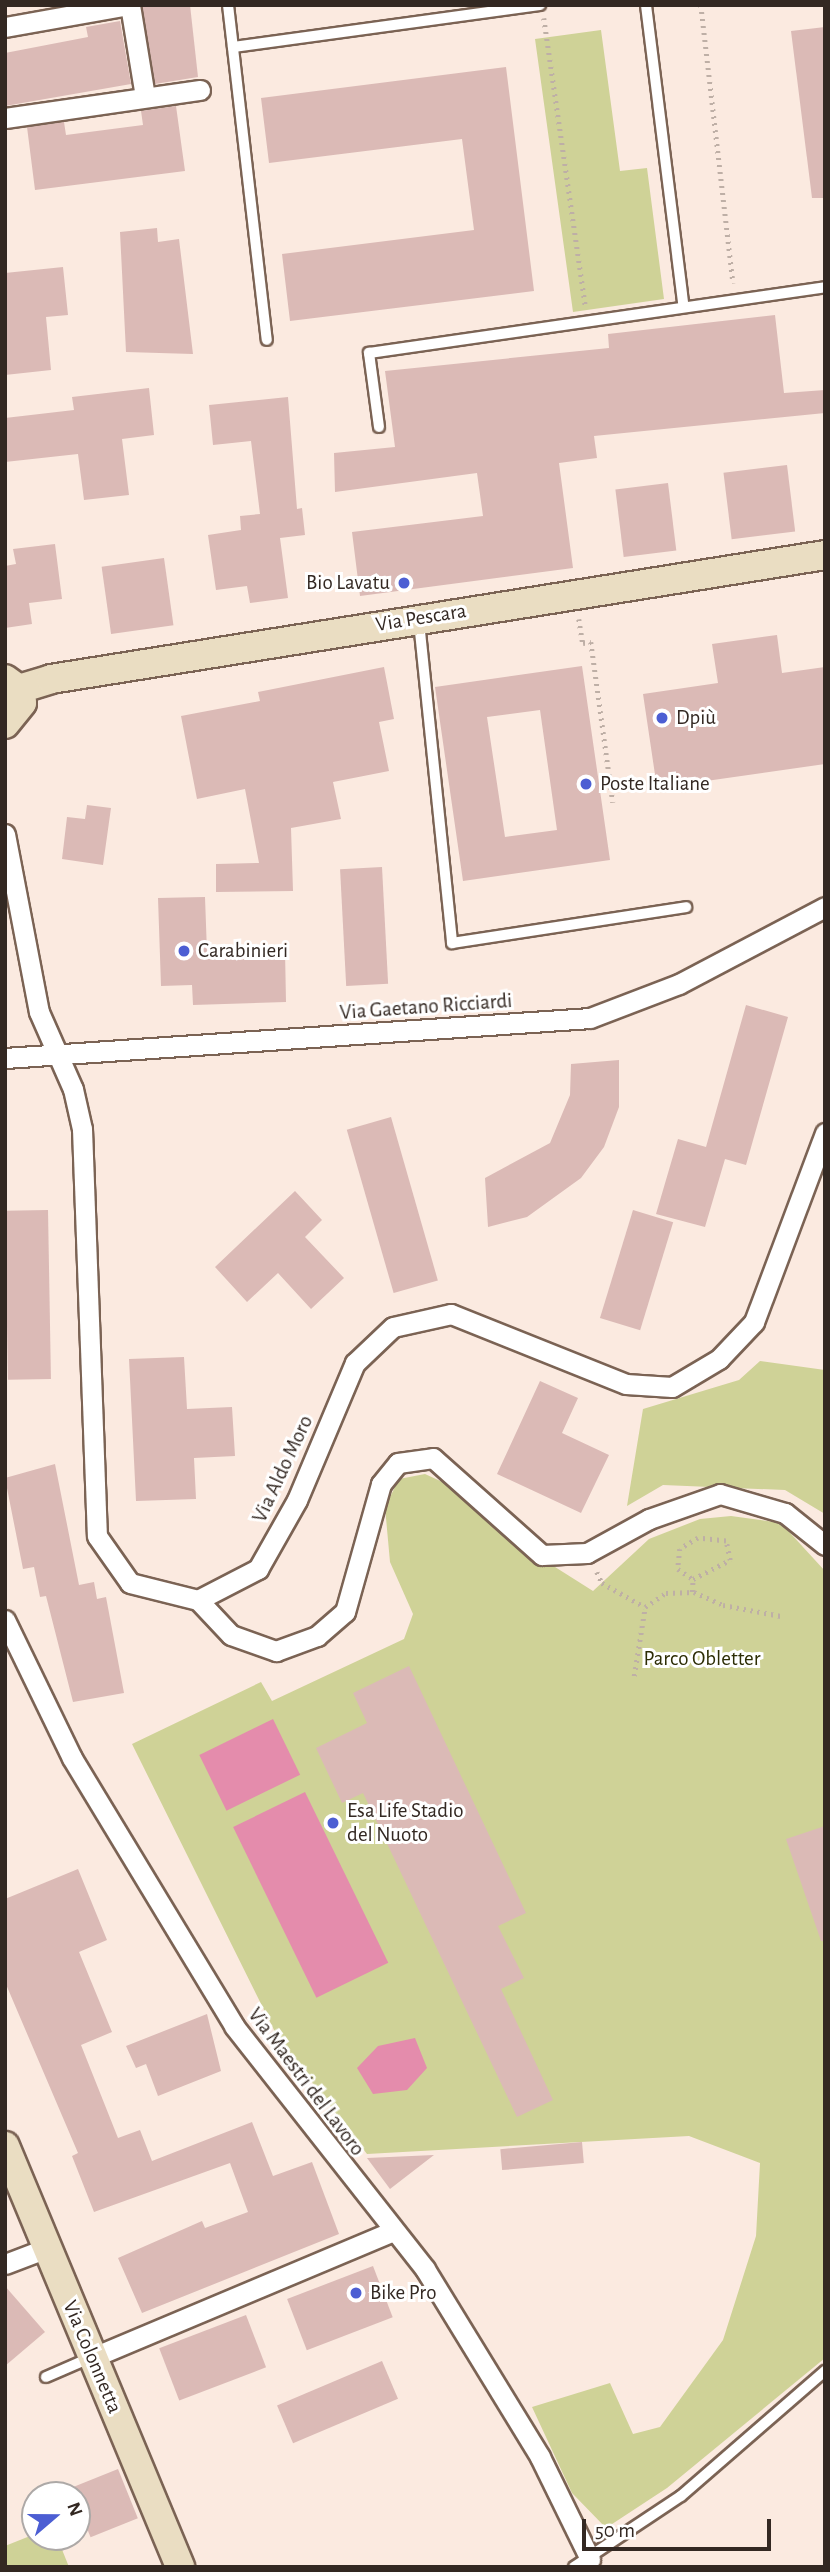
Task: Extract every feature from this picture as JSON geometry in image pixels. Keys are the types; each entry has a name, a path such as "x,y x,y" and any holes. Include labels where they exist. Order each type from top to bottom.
{"street":[{"path":"5,27 130,5 145,97"},
{"path":"5,118 200,90"},
{"name":"Via Pescara","path":"12,684 825,555"},
{"path":"5,724 21,710 12,684"},
{"path":"5,834 36,1000 59,1056 82,1129 97,1536 130,1583 198,1600 230,1634 276,1651 317,1636 345,1612 381,1484 398,1463 433,1458 542,1555 587,1553 649,1519 720,1493 785,1513 825,1545"},
{"path":"5,876 7,856"},
{"name":"Via Gaetano Ricciardi","path":"5,1058 590,1018 679,984 825,907"},
{"name":"Via Aldo Moro","path":"198,1600 258,1569 297,1500 355,1363 393,1326 451,1314 626,1384 673,1387 719,1359 754,1322 825,1133"},
{"name":"Via Maestri del Lavoro","path":"5,1620 72,1758 234,2025 391,2232 425,2269 496,2385 582,2563"},
{"name":"Via Colonnetta","path":"5,2146 180,2567"},
{"path":"91,2358 391,2232"},
{"path":"5,2264 47,2248"}],"lane":[{"path":"228,5 267,340"},
{"path":"233,47 541,5"},
{"path":"646,5 683,304"},
{"path":"379,427 369,353 683,304 825,287"},
{"path":"419,618 452,943 686,907"},
{"path":"46,2377 91,2358"},
{"path":"582,2563 681,2496 825,2371"}],"path":[{"path":"541,5 587,319"},
{"path":"701,5 735,298"},
{"path":"576,594 583,643 591,642 613,803"},
{"path":"698,1538 726,1541 730,1560 693,1579 678,1569 680,1549 698,1538"},
{"path":"587,1553 602,1583 645,1607"},
{"path":"692,1592 693,1579"},
{"path":"634,1676 645,1607 666,1593 692,1592 732,1608 781,1616"}],"green space":[{"path":"601,30 620,171 647,168 664,299 573,312 535,39"},
{"path":"760,1361 825,1370 825,1514 785,1490 663,1485 627,1506 643,1409 739,1380"},
{"name":"Parco Obletter","path":"425,1474 460,1490 506,1536 593,1591 649,1539 700,1519 731,1516 781,1523 825,1571 825,2358 667,2488 606,2528 572,2493 532,2407 610,2383 633,2434 660,2427 723,2340 756,2236 760,2163 689,2136 367,2154 278,2038 132,1744 261,1682 272,1701 404,1639 413,1614 390,1562 385,1507 399,1479"},
{"path":"21,2540 21,2551 63,2551 69,2567 5,2567 5,2546"}],"shaded area":[{"path":"273,1719 300,1775 226,1811 199,1755"},
{"path":"305,1792 388,1963 316,1998 233,1827"},
{"path":"415,2038 427,2068 407,2090 373,2094 357,2068 378,2046"}],"building":[{"path":"142,5 190,5 198,77 155,84"},
{"path":"120,21 131,84 5,106 5,53 88,37 86,27"},
{"path":"825,27 825,198 812,198 791,31"},
{"path":"506,67 534,291 290,321 282,254 474,230 462,139 269,163 261,98"},
{"path":"176,106 185,171 35,190 27,127 64,122 66,135 143,125 141,111"},
{"path":"157,228 158,242 179,239 193,354 126,352 120,232"},
{"path":"63,267 68,315 46,317 51,370 5,375 5,273"},
{"path":"775,315 784,393 825,390 825,413 594,436 597,458 559,463 573,568 360,596 352,532 483,516 477,473 335,492 334,453 395,447 385,371 609,348 608,334"},
{"path":"149,388 154,435 122,439 129,495 84,500 78,454 5,462 5,418 74,410 72,397"},
{"path":"288,397 297,509 302,508 305,535 280,538 288,598 250,603 247,586 216,590 208,535 241,530 240,516 260,514 251,441 213,445 209,405"},
{"path":"787,465 795,532 732,539 723,473"},
{"path":"668,483 676,550 624,557 615,489"},
{"path":"55,544 62,599 29,603 32,624 5,628 5,566 16,564 13,549"},
{"path":"164,558 173,625 111,634 102,567"},
{"path":"777,635 782,673 825,667 825,764 657,788 643,694 718,683 712,644"},
{"path":"582,666 610,860 463,881 435,687","holes":["540,710 557,830 505,837 487,717"]},
{"path":"384,667 394,719 379,722 389,771 333,782 341,819 291,828 293,891 216,892 216,864 259,863 245,789 197,799 181,716 260,701 258,692"},
{"path":"87,805 111,808 103,865 62,859 67,817 85,819"},
{"path":"382,867 388,984 346,986 340,869"},
{"name":"Carabinieri","path":"205,897 207,952 285,950 286,1002 193,1005 192,985 161,986 158,898"},
{"path":"746,1005 788,1017 746,1165 725,1159 705,1227 656,1214 678,1139 706,1147"},
{"path":"619,1060 619,1107 604,1147 581,1178 527,1217 488,1227 485,1178 550,1143 570,1095 571,1064"},
{"path":"391,1117 438,1280 394,1293 347,1130"},
{"path":"295,1191 322,1220 305,1237 344,1278 311,1309 278,1273 247,1302 215,1267"},
{"path":"48,1210 51,1379 8,1380 5,1211"},
{"path":"633,1210 673,1222 640,1330 600,1318"},
{"path":"184,1357 187,1409 232,1407 235,1456 194,1458 196,1499 136,1501 129,1359"},
{"path":"540,1381 578,1398 562,1433 609,1455 581,1513 497,1474"},
{"path":"55,1464 79,1585 94,1582 97,1599 106,1597 124,1693 73,1702 46,1596 40,1597 34,1567 23,1569 5,1478"},
{"path":"409,1666 526,1913 498,1926 524,1978 501,1989 553,2100 517,2117 363,1793 342,1803 316,1748 367,1723 353,1693"},
{"path":"825,1826 825,1941 821,1941 786,1839"},
{"path":"78,1869 107,1940 79,1952 112,2032 81,2045 118,2138 140,2130 152,2161 252,2122 273,2176 312,2162 339,2234 142,2313 118,2258 202,2221 205,2228 248,2212 230,2163 94,2212 72,2156 78,2153 5,1982 5,1899"},
{"path":"207,2014 221,2071 158,2096 146,2064 136,2068 126,2046"},
{"path":"582,2142 584,2163 502,2170 500,2149"},
{"path":"434,2155 390,2189 367,2158"},
{"path":"373,2266 393,2317 307,2350 287,2299"},
{"path":"5,2286 45,2332 5,2366"},
{"path":"246,2315 266,2367 179,2401 159,2348"},
{"path":"382,2361 398,2399 293,2443 277,2406"},
{"path":"118,2469 138,2518 91,2537 91,2481 88,2481"}],"place":[{"name":"Bio Lavatu","path":"404,583"},
{"name":"Dpiù","path":"662,718"},
{"name":"Poste Italiane","path":"586,784"},
{"name":"Carabinieri","path":"184,951"},
{"name":"Esa Life Stadio del Nuoto","path":"333,1823"},
{"name":"Bike Pro","path":"356,2293"}]}
